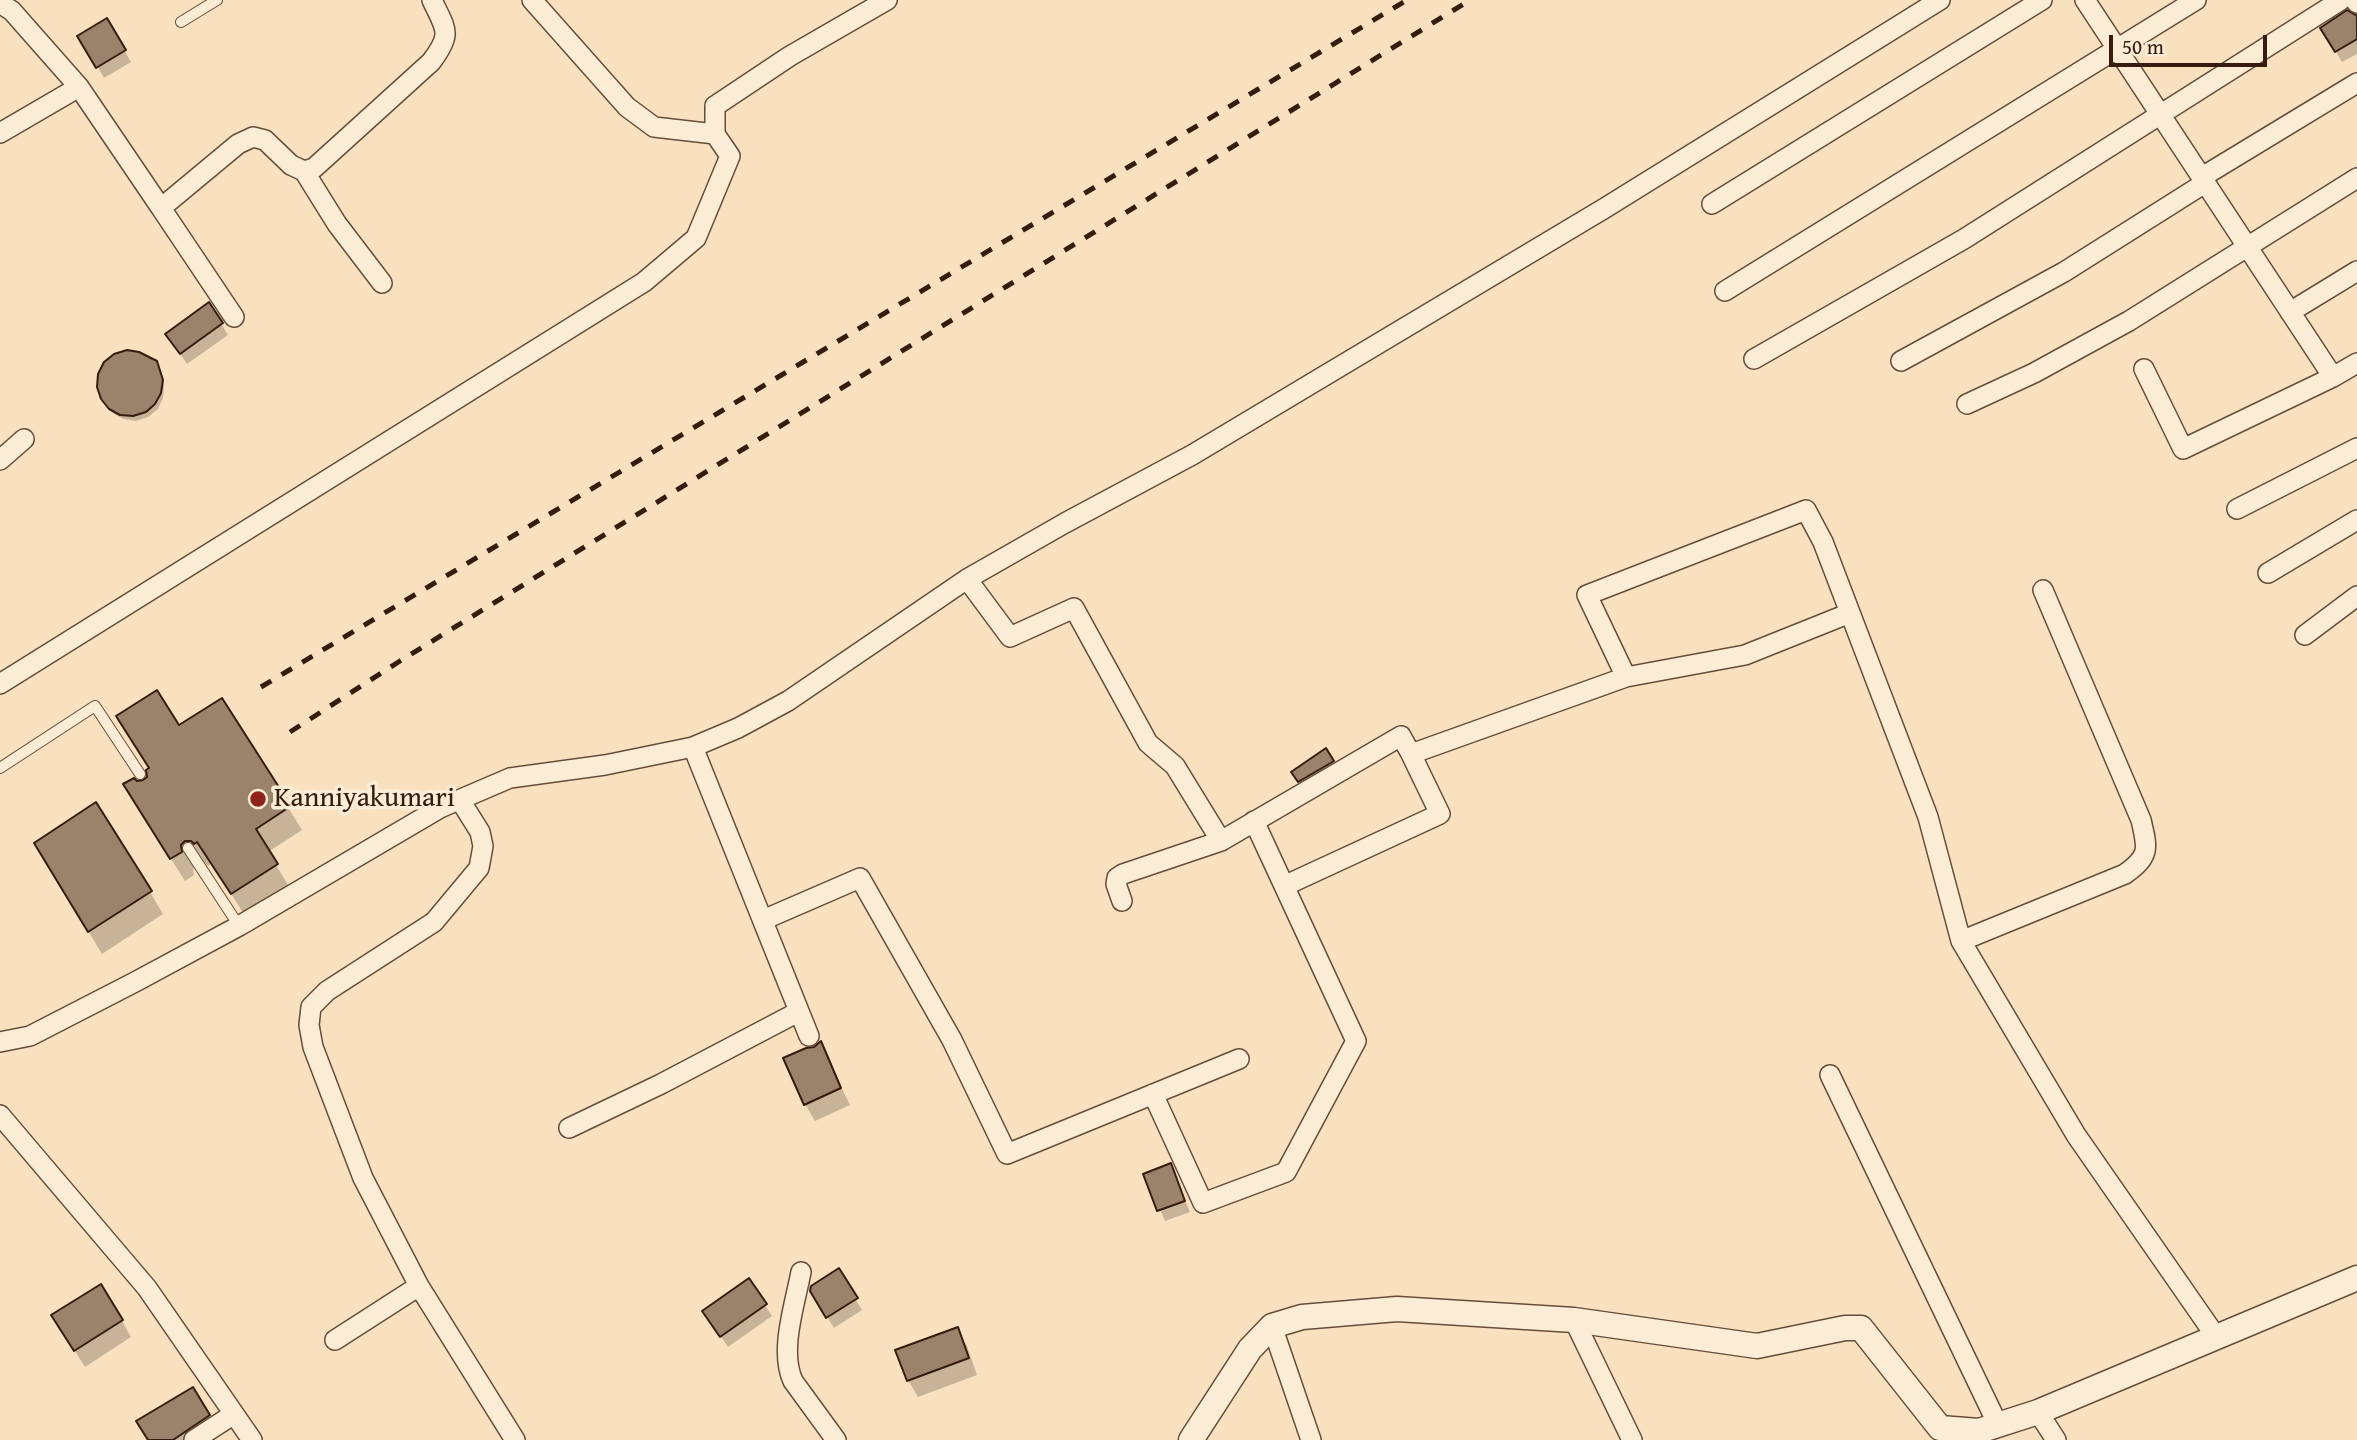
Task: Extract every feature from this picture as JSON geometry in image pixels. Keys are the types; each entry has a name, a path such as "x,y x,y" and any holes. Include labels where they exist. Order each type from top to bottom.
{"street":[{"path":"304,171 314,168 430,62 443,46 447,31 432,0"},
{"path":"532,0 627,107 654,127 715,134"},
{"path":"0,684 644,282 696,238 730,156 715,134 715,106 790,56 887,0"},
{"path":"0,1042 30,1036 239,926 440,808 510,778 605,765 693,747 738,728 788,701 967,579 1192,455 1605,208 1940,0"},
{"path":"1712,204 2042,0"},
{"path":"2085,0 2333,377"},
{"path":"1725,291 2196,0"},
{"path":"1754,359 1964,239 2341,0"},
{"path":"0,3 12,10 79,87 234,317"},
{"path":"1901,361 2064,272 2357,83"},
{"path":"0,133 79,87"},
{"path":"162,208 238,145 253,138 265,140 291,165 304,171 337,224 382,283"},
{"path":"1968,404 2034,373 2129,321 2357,178"},
{"path":"2290,312 2357,271"},
{"path":"2144,369 2183,449 2357,363"},
{"path":"0,460 24,439"},
{"path":"2237,509 2357,448"},
{"path":"1626,677 1587,595 1807,510 1823,542 1928,817 1961,941 2076,1135 2217,1338"},
{"path":"2268,573 2357,520"},
{"path":"967,579 1010,637 1074,608 1148,743 1175,766 1221,841"},
{"path":"1961,941 2124,874 2142,862 2147,846 2141,820 2043,590"},
{"path":"2305,635 2357,596"},
{"path":"1411,754 1626,677 1745,655 1850,613"},
{"path":"1122,901 1116,884 1117,878 1123,874 1221,841 1401,736 1440,814 1284,886"},
{"path":"693,747 809,1036"},
{"path":"460,800 480,832 483,846 479,868 434,922 327,991 311,1007 309,1025 313,1046 363,1178 419,1286 515,1440"},
{"path":"1153,1094 1203,1203 1286,1172 1356,1041 1254,821"},
{"path":"763,920 860,878 952,1040 1007,1154 1239,1059"},
{"path":"569,1128 661,1084 798,1012"},
{"path":"1830,1075 1998,1425"},
{"path":"0,1115 147,1289 252,1440"},
{"path":"801,1272 786,1355 788,1370 836,1440"},
{"path":"1191,1440 1250,1349 1272,1326 1302,1317 1397,1309 1574,1320 1757,1346 1845,1328 1861,1328 1937,1434 1979,1431 2038,1412 2357,1278"},
{"path":"335,1340 419,1286"},
{"path":"1574,1320 1632,1440"},
{"path":"1272,1326 1311,1440"},
{"path":"2038,1412 2056,1440"},
{"path":"194,1440 234,1414"}],"lane":[{"path":"181,22 217,0"},
{"path":"0,768 95,706 140,774"},
{"path":"188,848 239,926"}],"building":[{"path":"2347,10 2357,16 2357,39 2335,52 2320,28"},
{"path":"107,18 126,50 96,68 77,36"},
{"path":"209,302 223,323 180,354 165,334"},
{"path":"127,350 139,352 157,361 163,380 161,393 155,404 146,412 133,416 120,415 109,409 101,399 97,387 98,374 104,362 114,354"},
{"path":"157,690 179,725 222,698 291,806 256,829 278,864 231,894 197,842 194,844 185,841 181,845 182,852 170,859 123,784 134,778 137,781 143,780 147,777 146,770 149,768 116,716"},
{"path":"1326,748 1334,761 1298,782 1291,772"},
{"path":"96,802 152,891 88,932 34,843"},
{"path":"821,1041 841,1088 804,1105 783,1058 814,1047"},
{"path":"1171,1163 1185,1201 1157,1211 1143,1174"},
{"path":"839,1268 858,1298 826,1318 810,1291 811,1286"},
{"path":"749,1278 767,1304 720,1337 702,1311"},
{"path":"101,1284 123,1320 74,1351 51,1315"},
{"path":"958,1327 969,1358 907,1381 895,1350"},
{"path":"193,1387 210,1415 173,1440 148,1440 136,1421"}],"railway":[{"path":"261,687 1407,0"},
{"path":"290,732 400,661 1470,0"}],"place":[{"name":"Kanniyakumari","path":"258,799"}]}
